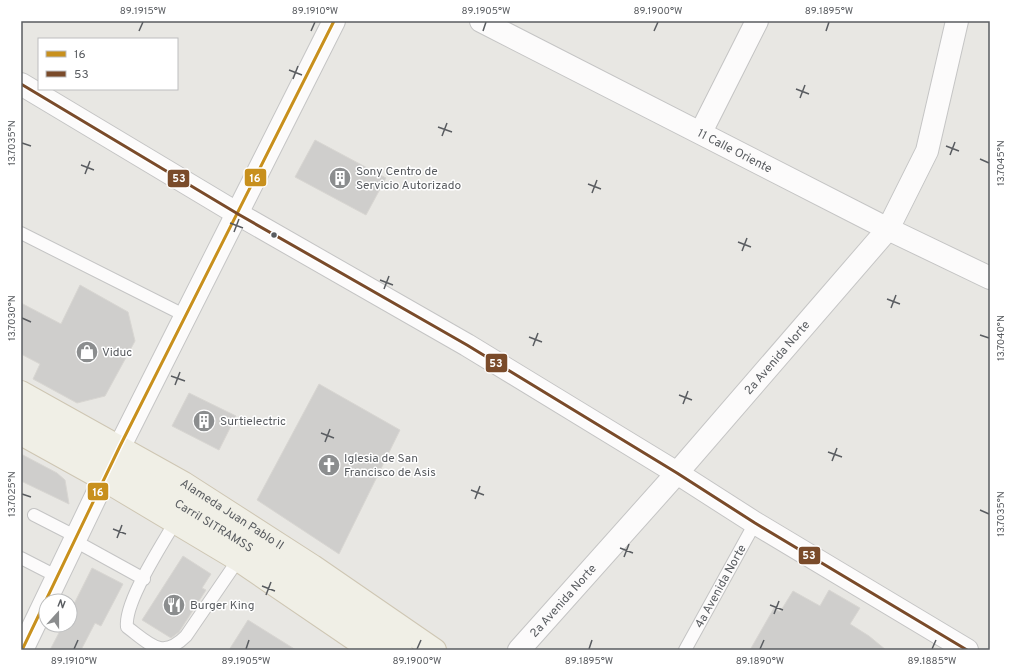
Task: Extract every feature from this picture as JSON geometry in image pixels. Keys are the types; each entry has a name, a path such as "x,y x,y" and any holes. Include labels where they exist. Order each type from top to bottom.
{"main road":[{"name":"Alameda Juan Pablo II","path":"21,392 112,463 175,522 238,560 370,650"},
{"name":"Carril SITRAMSS","path":"21,414 112,463 246,546 400,650"},
{"name":"Alameda Juan Pablo II","path":"21,434 112,463 184,483 255,528 435,650"}],"street":[{"path":"22,650 112,463 334,21"},
{"name":"11 Calle Oriente","path":"481,21 701,132 888,229 990,278"},
{"path":"701,132 757,21"},
{"name":"2a Avenida Norte","path":"519,650 677,473 888,229 927,152 957,21"},
{"path":"21,84 238,214 467,345 677,473 755,523 967,650"}],"lane":[{"path":"21,233 186,316"},
{"path":"34,515 144,579"},
{"path":"175,522 144,579 126,619 127,627 158,648 168,649 177,645 186,636 238,560"},
{"name":"4a Avenida Norte","path":"685,650 755,523"},
{"path":"21,558 58,577"}],"building":[{"name":"Sony Centro de Servicio Autorizado","path":"315,140 386,178 366,215 295,177"},
{"name":"Viduc","path":"80,285 128,312 135,341 105,396 77,403 33,379 40,364 21,354 21,303 61,324"},
{"name":"Iglesia de San Francisco de Asis","path":"319,384 400,430 339,554 257,500"},
{"name":"Surtielectric","path":"189,393 236,416 219,450 172,426"},
{"path":"21,454 57,473 65,480 69,504 21,481"},
{"name":"Burger King","path":"183,556 211,574 202,588 206,590 179,632 171,638 142,620"},
{"path":"92,568 123,584 101,626 95,623 81,650 50,650 59,633 78,633 78,596"},
{"path":"829,590 860,608 850,624 869,636 886,650 750,650 774,608 780,612 793,591 820,606"},
{"path":"248,620 296,650 229,650"}],"transit line":[{"name":"16","path":"22,650 120,446 334,21"},
{"name":"53","path":"21,84 238,214 467,345 677,473 755,523 967,650"}],"place":[{"name":"Sony Centro de Servicio Autorizado","path":"340,178"},
{"name":"Viduc","path":"87,352"},
{"name":"Surtielectric","path":"204,421"},
{"name":"Iglesia de San Francisco de Asis","path":"329,465"},
{"name":"Burger King","path":"174,605"}]}
